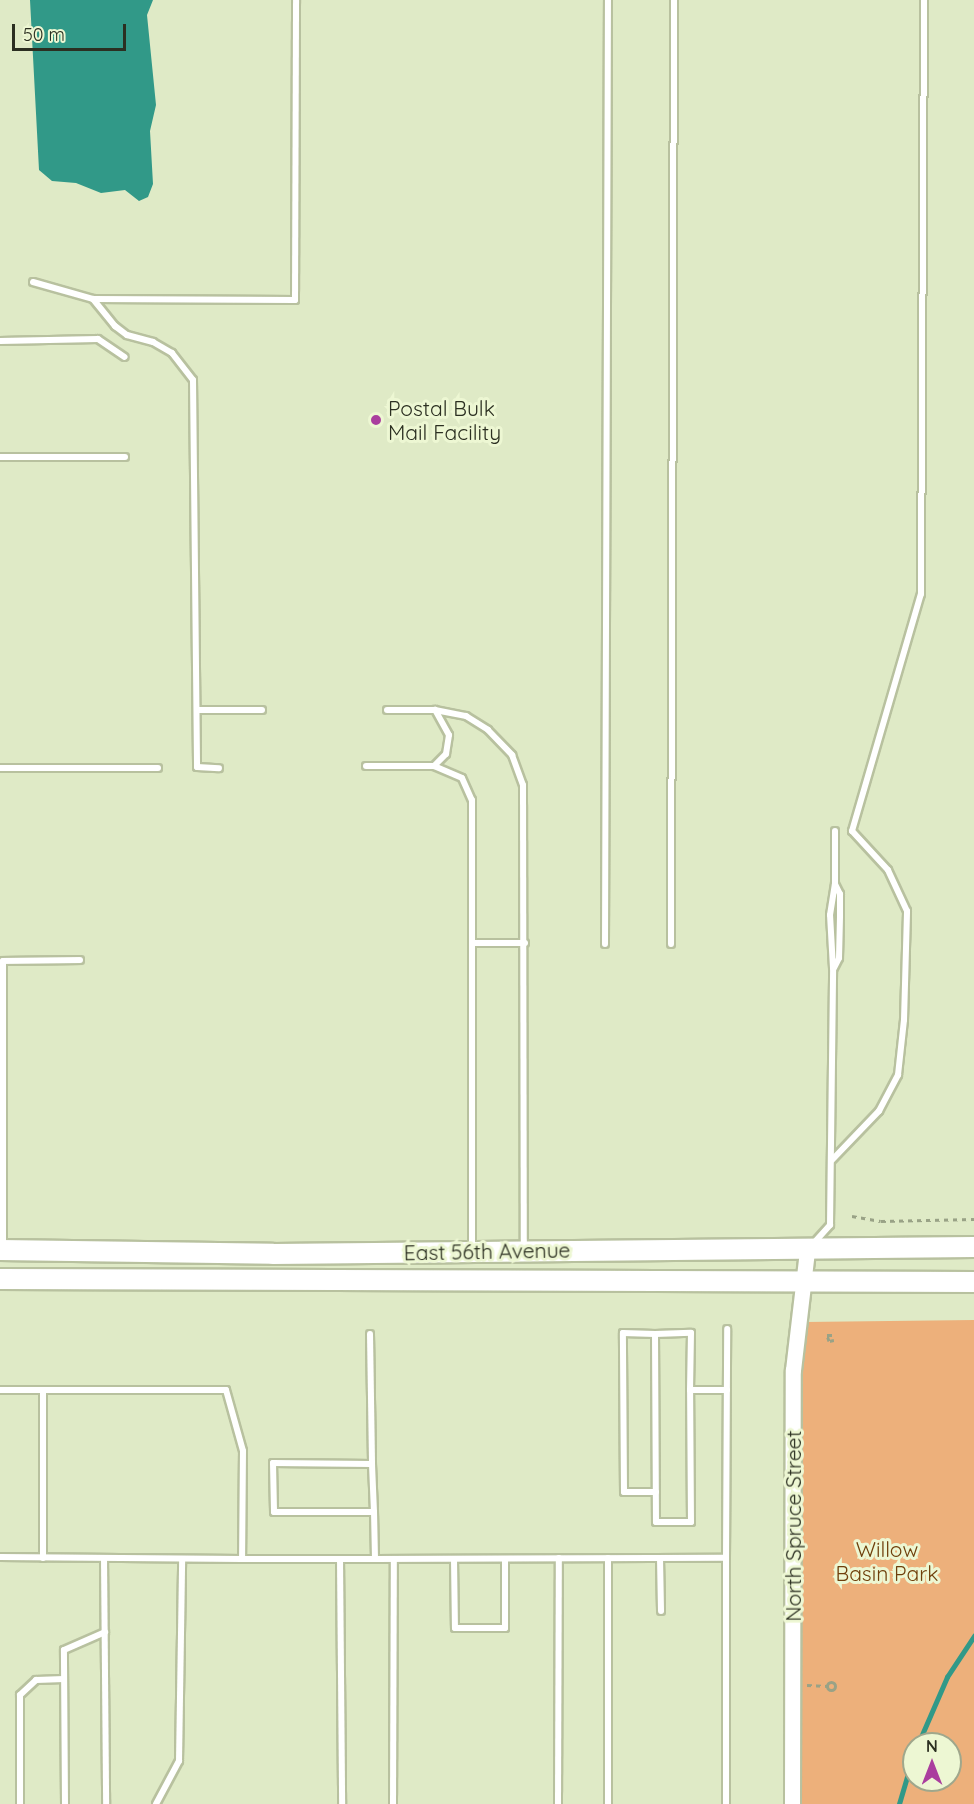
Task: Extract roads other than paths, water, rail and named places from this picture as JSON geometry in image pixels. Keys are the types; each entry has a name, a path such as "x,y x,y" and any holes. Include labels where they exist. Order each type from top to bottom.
{"main road":[{"name":"East 56th Avenue","path":"2,1250 264,1254 974,1247"},
{"name":"East 56th Avenue","path":"0,1280 802,1284 974,1282"}],"street":[{"name":"North Spruce Street","path":"792,1804 793,1370 807,1250"}],"lane":[{"path":"33,282 93,299 296,300 296,0"},
{"path":"605,944 608,0"},
{"path":"671,944 674,0"},
{"path":"832,1160 879,1111 897,1075 904,1020 907,911 888,870 852,831 921,594 924,0"},
{"path":"93,299 127,334 153,342 172,353 187,368 195,390 197,767 219,768"},
{"path":"0,341 98,339 125,357"},
{"path":"0,457 125,456"},
{"path":"197,710 262,710"},
{"path":"387,710 435,710 466,716 488,730 512,755 523,785 524,1250"},
{"path":"434,766 446,754 448,735 435,710"},
{"path":"366,766 434,766 462,778 472,800 472,1251"},
{"path":"0,768 158,768"},
{"path":"807,1250 830,1225 833,968 830,905 835,884 835,831"},
{"path":"833,968 840,958 840,894 835,884"},
{"path":"472,943 525,943"},
{"path":"2,1250 3,961 80,960"},
{"path":"726,1804 727,1329"},
{"path":"655,1334 656,1492 656,1522 691,1522 691,1333 623,1333 624,1492 656,1492"},
{"path":"370,1334 375,1559"},
{"path":"0,1390 226,1390 243,1451 242,1559"},
{"path":"43,1390 43,1558"},
{"path":"690,1390 727,1390"},
{"path":"372,1464 273,1463 274,1512 374,1512"},
{"path":"0,1557 726,1558"},
{"path":"104,1558 106,1804"},
{"path":"558,1804 559,1558"},
{"path":"608,1558 608,1804"},
{"path":"660,1558 661,1611"},
{"path":"156,1804 179,1761 182,1559"},
{"path":"340,1559 342,1804"},
{"path":"393,1804 394,1559"},
{"path":"454,1559 455,1628 505,1628 505,1559"},
{"path":"65,1804 64,1650 105,1632"},
{"path":"20,1804 20,1695 36,1680 64,1679"}],"water":[{"path":"30,0 153,0 147,15 156,105 150,131 153,184 148,197 139,201 125,190 101,193 76,183 52,181 39,170"}],"waterway":[{"path":"923,1732 947,1677 974,1636"},
{"path":"899,1804 903,1792"}],"place":[{"name":"Postal Bulk Mail Facility","path":"376,420"}],"park label":[{"name":"Willow Basin Park","path":"887,1561"}]}
